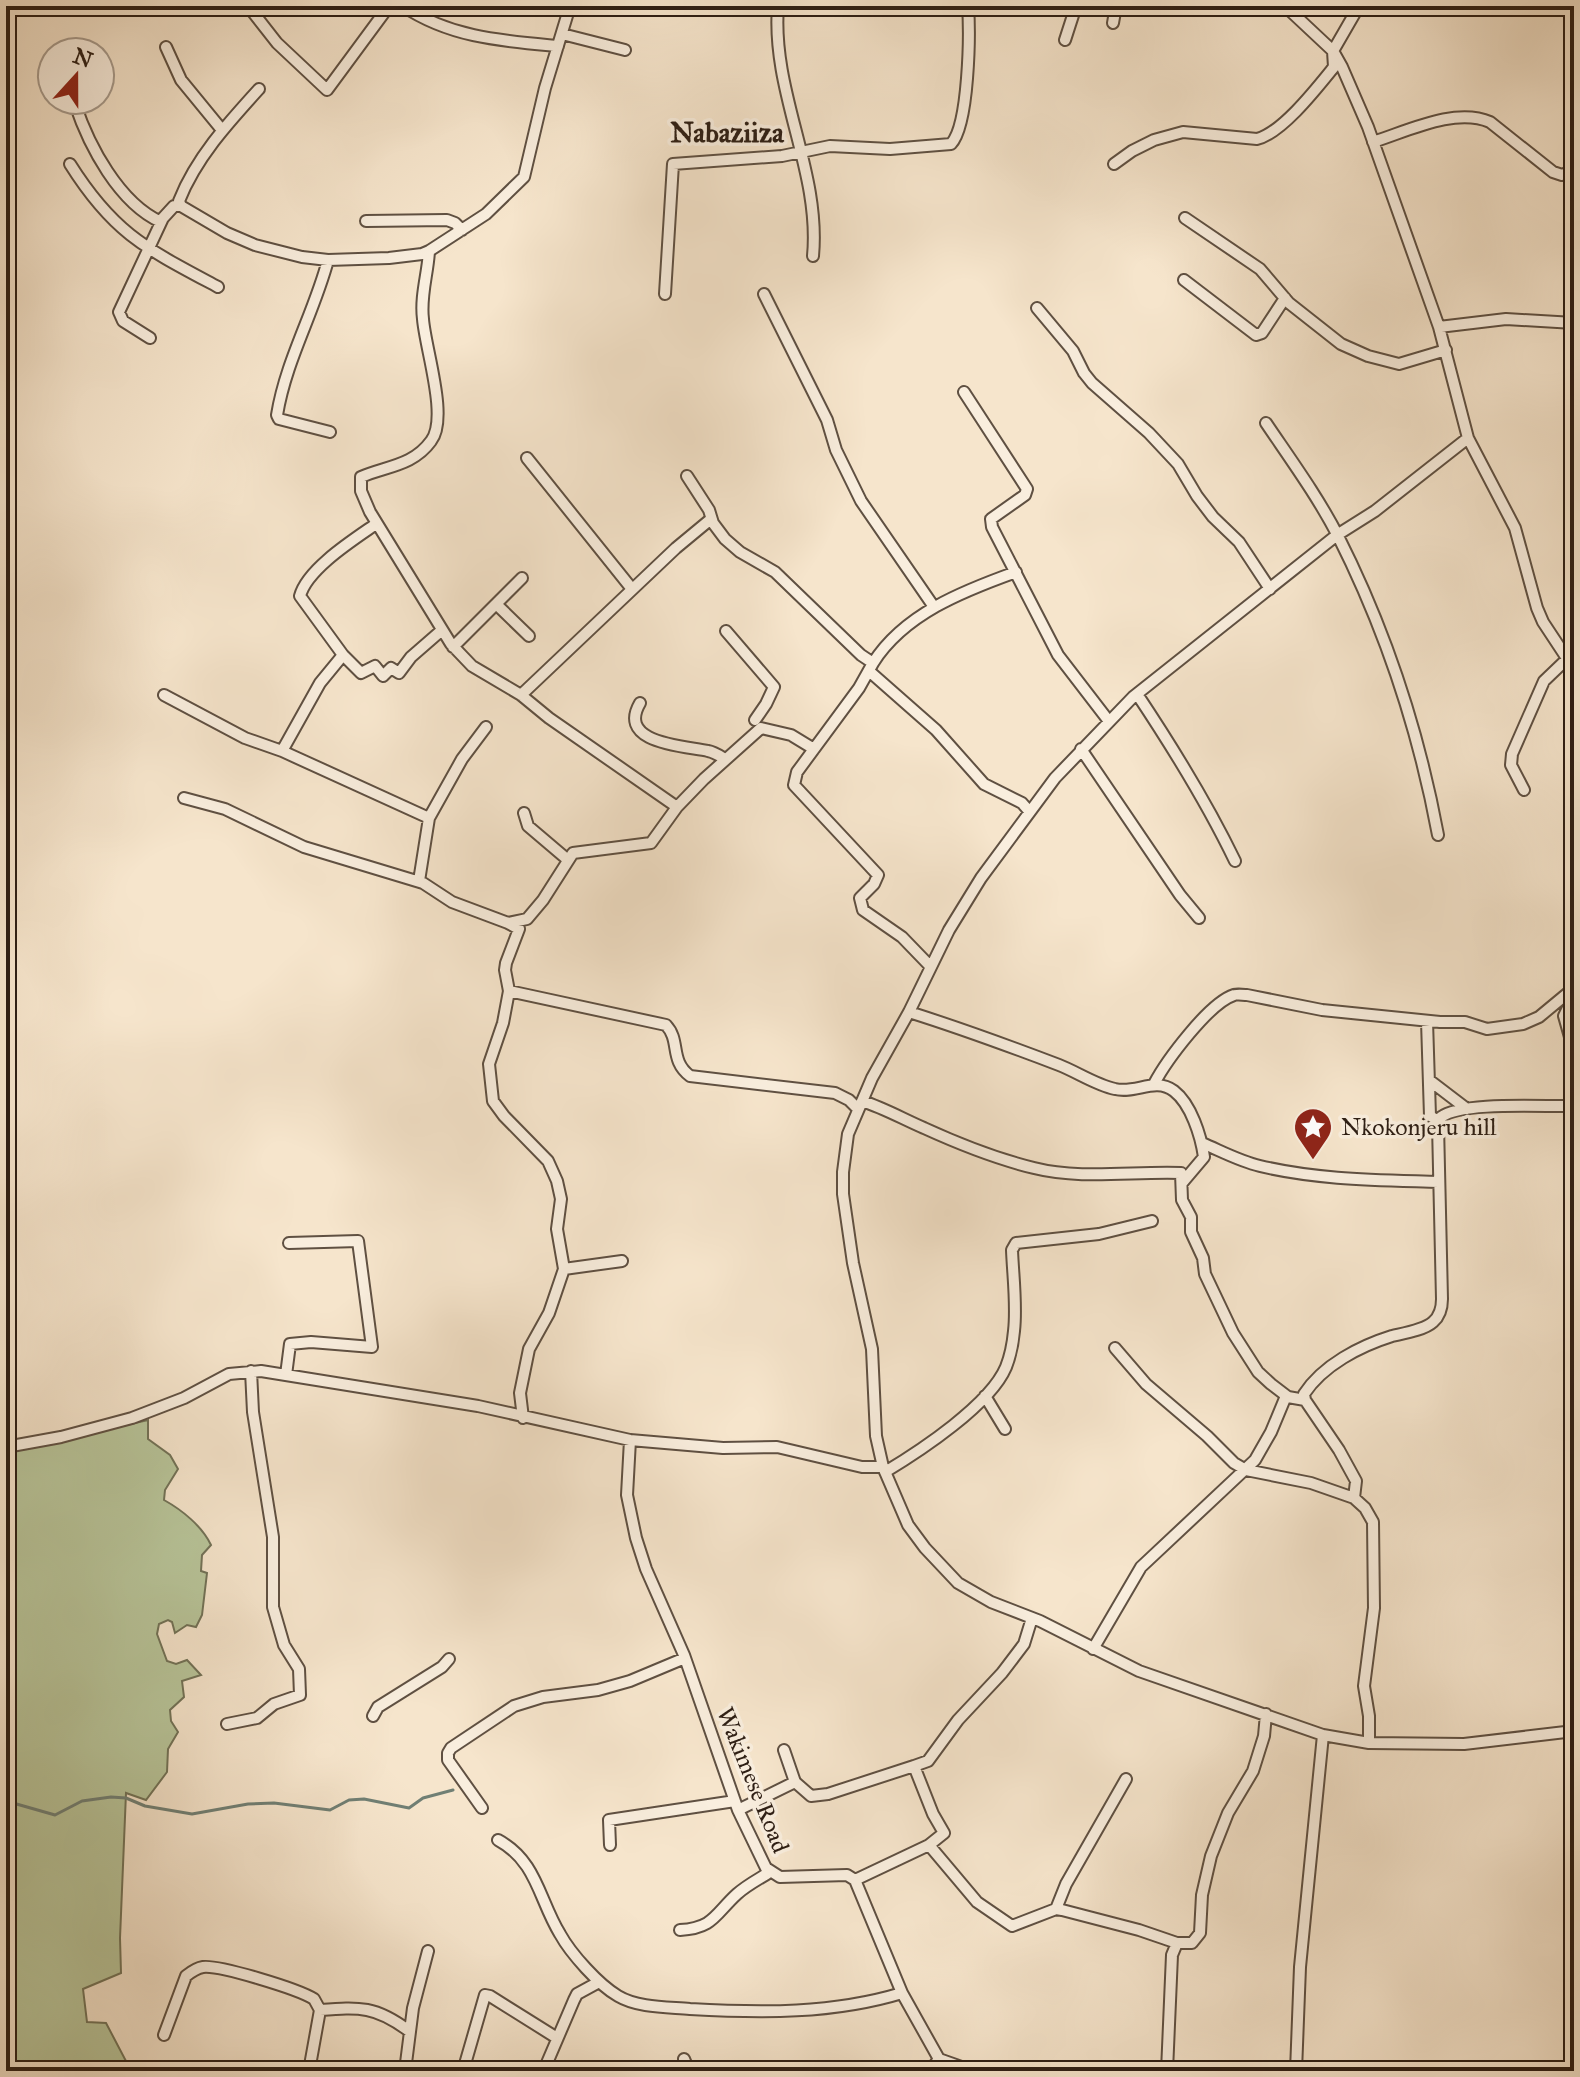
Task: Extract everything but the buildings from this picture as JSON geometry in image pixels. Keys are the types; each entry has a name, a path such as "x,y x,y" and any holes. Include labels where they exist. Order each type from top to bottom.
{"street":[{"path":"248,6 277,43 327,90 389,6"},
{"path":"403,6 436,24 479,39 558,46"},
{"path":"150,338 123,321 119,315 161,222 176,204 219,230 255,245 328,260 411,256 429,251 486,214 524,177 545,88 570,6"},
{"path":"778,6 779,61 813,212 813,256"},
{"path":"665,294 673,164 782,156 830,146 911,149 951,144 959,131 964,103 968,7 941,10 918,6"},
{"path":"1065,40 1076,6"},
{"path":"1113,23 1116,6"},
{"path":"1285,6 1333,51 1342,67 1373,142 1439,327 1468,438 1515,528 1537,608 1574,669"},
{"path":"1114,164 1154,140 1183,132 1257,139 1265,137 1301,105 1334,67 1333,51 1359,6"},
{"path":"562,34 625,50"},
{"path":"166,47 181,80 222,130"},
{"path":"181,206 179,201 193,171 222,130 259,89"},
{"path":"79,116 89,142 109,172 141,209 161,222"},
{"path":"1373,142 1448,119 1479,118 1490,122 1549,170 1562,175 1574,170"},
{"path":"70,164 105,213 148,250 218,287"},
{"path":"1185,218 1260,269 1285,298 1341,344 1368,356 1399,364 1446,350"},
{"path":"366,221 447,220 462,230"},
{"path":"429,251 423,321 434,385 436,433 411,461 362,476 359,479 365,500 376,524 442,630 453,647 472,666 521,695 677,807"},
{"path":"328,260 314,307 284,377 277,415 282,421 330,432"},
{"path":"1184,280 1256,335 1262,333 1285,298"},
{"path":"764,294 827,420 836,450 861,501 934,607"},
{"path":"1037,308 1073,351 1092,383 1149,433 1178,464 1197,496 1239,542 1270,589"},
{"path":"1439,327 1506,319 1574,323"},
{"path":"964,392 1027,489 1025,495 991,522 1058,655 1108,720"},
{"path":"1266,423 1337,535 1368,602 1429,784 1438,835"},
{"path":"1468,438 1375,511 1337,535 1137,694 1081,749 1029,811 981,878 930,966 909,1012 872,1078 848,1134 844,1153 843,1194 853,1263 872,1349 876,1436 884,1470 908,1525 949,1575 991,1602 1032,1618 1139,1671 1323,1735 1369,1743 1464,1744 1574,1731"},
{"path":"527,458 632,589"},
{"path":"687,476 725,539 740,552 775,572 936,730 984,784 1022,803 1029,811"},
{"path":"521,695 711,519"},
{"path":"376,524 337,552 302,588 300,596 343,655 361,673 375,666 383,676 391,668 399,673 411,657 442,630"},
{"path":"930,966 902,937 863,910 860,898 878,875 795,789 794,781 797,772 884,648 934,607 983,583 1016,572"},
{"path":"453,647 522,578"},
{"path":"496,604 529,636"},
{"path":"726,631 774,687 755,720"},
{"path":"282,751 320,683 343,655"},
{"path":"1524,790 1511,765 1512,754 1544,681 1567,659"},
{"path":"1137,694 1186,770 1235,861"},
{"path":"164,695 245,738 282,751 429,818"},
{"path":"640,703 635,719 644,733 672,746 708,751 725,759"},
{"path":"419,881 429,818 462,759 486,727"},
{"path":"508,923 527,919 573,853 651,843 677,807 761,728 791,735 814,749"},
{"path":"1081,749 1199,918"},
{"path":"184,798 225,809 304,847 419,881 452,902 519,929 505,970 509,991 503,1023 489,1064 493,1101 548,1161 557,1181 561,1199 557,1229 564,1269 549,1313 529,1349 520,1393 523,1418"},
{"path":"524,813 528,826 568,860"},
{"path":"1154,1084 1176,1048 1210,1013 1235,995 1322,1010 1465,1022 1487,1029 1523,1024 1539,1017 1574,988"},
{"path":"509,991 666,1025 673,1035 681,1069 690,1076 835,1093 860,1105 882,1107 923,1128 1035,1169 1081,1173 1181,1173 1182,1200 1191,1217 1191,1232 1203,1258 1205,1274 1233,1333 1258,1372 1286,1396 1305,1400"},
{"path":"1574,996 1564,1016 1574,1051"},
{"path":"909,1012 972,1032 1113,1089 1124,1091 1154,1084 1171,1089 1182,1098 1202,1143 1204,1157 1182,1183"},
{"path":"1427,1021 1430,1116 1439,1121"},
{"path":"1429,1080 1467,1109"},
{"path":"1354,1498 1356,1481 1304,1394 1309,1386 1348,1355 1369,1343 1431,1324 1440,1313 1439,1121 1445,1113 1467,1109 1574,1106"},
{"path":"1202,1143 1242,1161 1298,1173 1439,1182"},
{"path":"6,1447 61,1437 132,1418 184,1398 229,1374 251,1371 392,1391 630,1440 711,1447 777,1447 884,1470 921,1450 985,1396 1005,1368 1014,1330 1012,1250 1016,1243 1099,1234 1152,1221"},
{"path":"286,1375 290,1344 311,1342 372,1347 358,1241 289,1243"},
{"path":"564,1269 622,1261"},
{"path":"1115,1348 1146,1384 1234,1463 1246,1470 1311,1483 1354,1498 1365,1508 1373,1522 1374,1608 1364,1686 1369,1743"},
{"path":"227,1724 257,1718 274,1704 300,1695 299,1669 284,1645 273,1607 273,1537 253,1412 251,1371"},
{"path":"985,1396 1005,1429"},
{"path":"1093,1649 1141,1567 1246,1470 1271,1432 1286,1396"},
{"name":"Wakimese Road","path":"630,1440 627,1495 636,1538 646,1569 685,1658 736,1806 770,1872 780,1877 847,1875 855,1880"},
{"path":"784,1750 795,1782 807,1793 816,1796 928,1761 958,1720 1002,1673 1024,1644 1032,1618"},
{"path":"482,1808 448,1760 451,1748 514,1706 543,1697 598,1690 630,1681 685,1658"},
{"path":"373,1716 378,1707 442,1667 449,1659"},
{"path":"929,1845 977,1902 1006,1923 1017,1926 1056,1909 1177,1943 1192,1943 1200,1933 1202,1895 1211,1856 1228,1813 1253,1771 1264,1736 1266,1714"},
{"path":"1296,2071 1300,1967 1323,1735"},
{"path":"914,1766 944,1833 929,1845 855,1880 902,1993 939,2059 973,2071"},
{"path":"1056,1909 1066,1884 1126,1779"},
{"path":"610,1845 609,1820 736,1806 795,1782"},
{"path":"498,1840 522,1856 560,1935 599,1982 620,1997 638,2003 740,2012 820,2009 869,2002 902,1993"},
{"path":"680,1930 698,1929 706,1925 719,1916 738,1893 770,1872"},
{"path":"1167,2071 1172,1955 1177,1943"},
{"path":"405,2071 409,2031 428,1951"},
{"path":"164,2035 186,1976 205,1966 306,1994 314,1999 320,2010 309,2071"},
{"path":"547,2063 577,1994 599,1982"},
{"path":"463,2071 485,1995 557,2038"},
{"path":"320,2010 350,2008 373,2011 388,2015 409,2031"},
{"path":"684,2059 689,2071"},
{"path":"930,2071 939,2059"}],"green space":[{"path":"148,1420 148,1439 170,1455 178,1469 165,1490 164,1500 191,1519 211,1545 202,1555 201,1571 207,1573 202,1615 196,1627 187,1625 175,1633 172,1622 168,1620 159,1624 157,1634 167,1661 176,1664 187,1660 201,1675 182,1681 184,1697 170,1710 171,1721 178,1732 168,1749 167,1772 146,1800 126,1793 121,1973 83,1989 87,2022 106,2023 127,2063 127,2071 6,2071 6,1453"}],"waterway":[{"path":"6,1801 55,1815 82,1801 126,1798 145,1806 192,1814 248,1804 274,1803 330,1810 349,1800 364,1799 409,1808 423,1798 453,1790"}],"place":[{"name":"Nkokonjeru hill","path":"1313,1161"}],"district":[{"name":"Nabaziiza","path":"727,132"}]}
